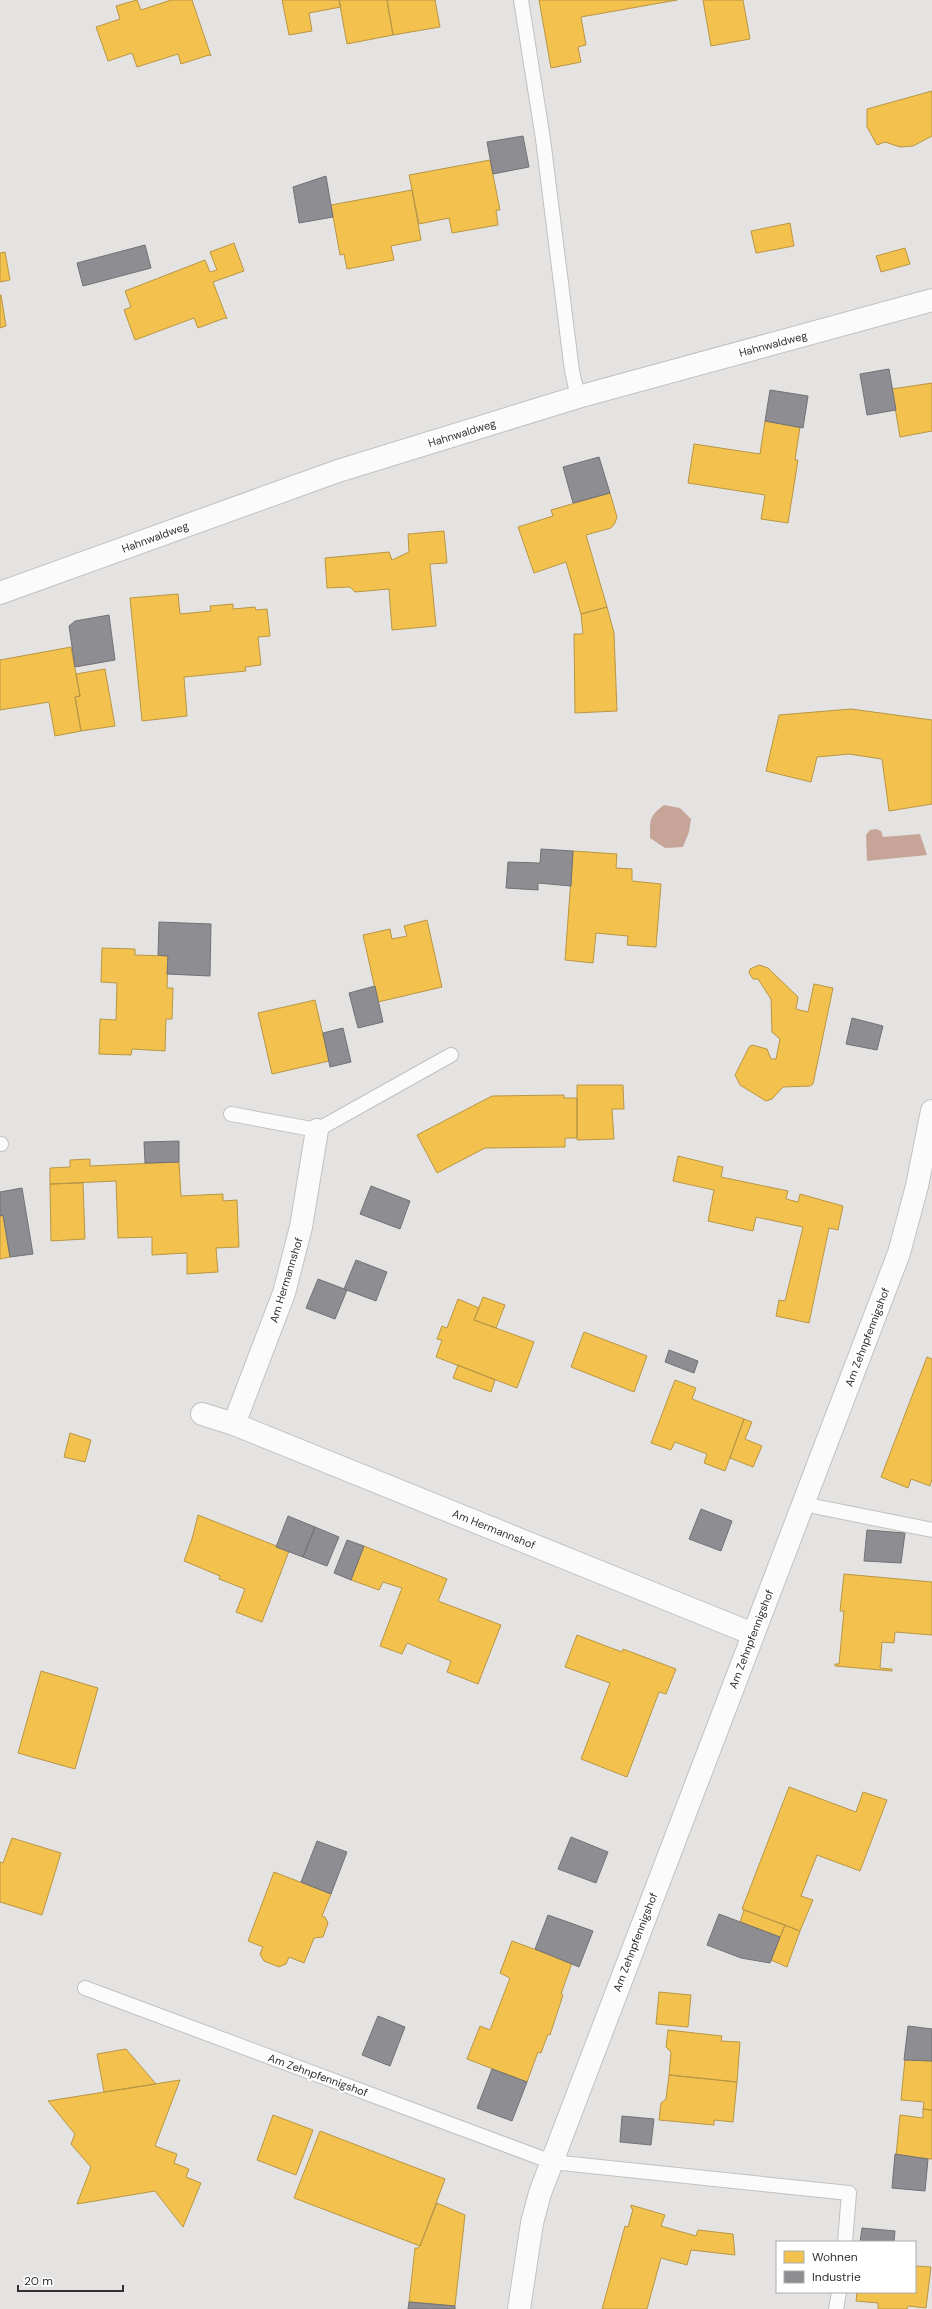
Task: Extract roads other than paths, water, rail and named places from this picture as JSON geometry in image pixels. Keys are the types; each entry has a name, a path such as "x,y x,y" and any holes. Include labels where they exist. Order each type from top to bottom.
{"street":[{"name":"Hahnwaldweg","path":"0,593 338,472 578,397 932,300"},
{"name":"Am Zehnpfennigshof","path":"520,2309 532,2223 540,2193 899,1253 916,1186 932,1111"},
{"name":"Am Hermannshof","path":"234,1424 284,1293 302,1227 317,1130"},
{"name":"Am Hermannshof","path":"202,1414 234,1424 753,1634"}],"lane":[{"path":"521,0 543,139 572,371 578,397"},
{"path":"231,1114 317,1130 451,1055"},
{"path":"803,1504 932,1530"},
{"name":"Am Zehnpfennigshof","path":"85,1988 552,2162"},
{"path":"552,2162 849,2194 845,2241"},
{"path":"836,2309 839,2293"}]}
